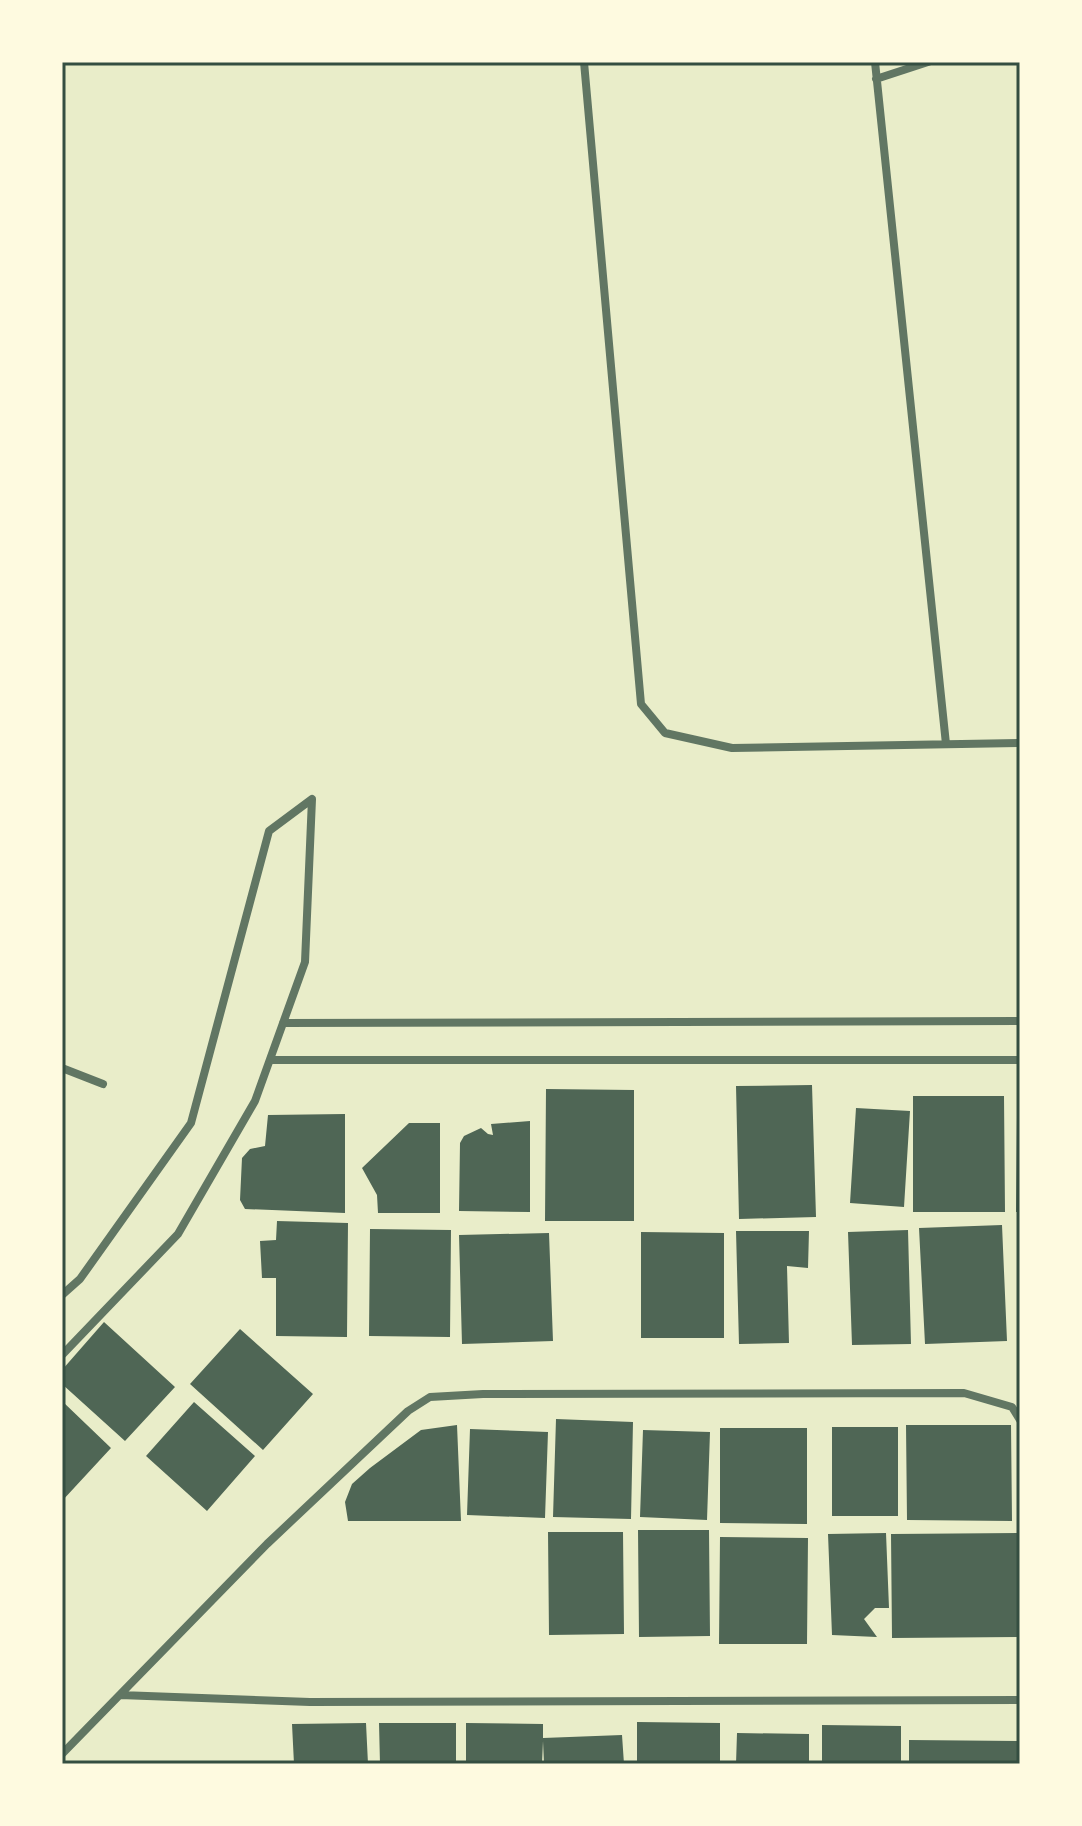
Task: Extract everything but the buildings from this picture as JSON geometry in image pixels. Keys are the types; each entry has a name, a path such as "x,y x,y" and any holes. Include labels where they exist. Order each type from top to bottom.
{"street":[{"path":"584,62 641,704 665,733 732,748 1020,743"},
{"path":"875,62 946,744"},
{"path":"876,79 928,62"},
{"path":"62,1295 80,1279 191,1123 269,831 312,799 305,962 255,1101 178,1234 62,1355"},
{"path":"283,1023 1020,1021"},
{"path":"270,1060 1020,1060"},
{"path":"62,1068 103,1084"},
{"path":"62,1754 267,1544 408,1411 430,1397 483,1394 964,1393 1012,1407 1020,1420"},
{"path":"120,1695 310,1702 1020,1700"}]}
